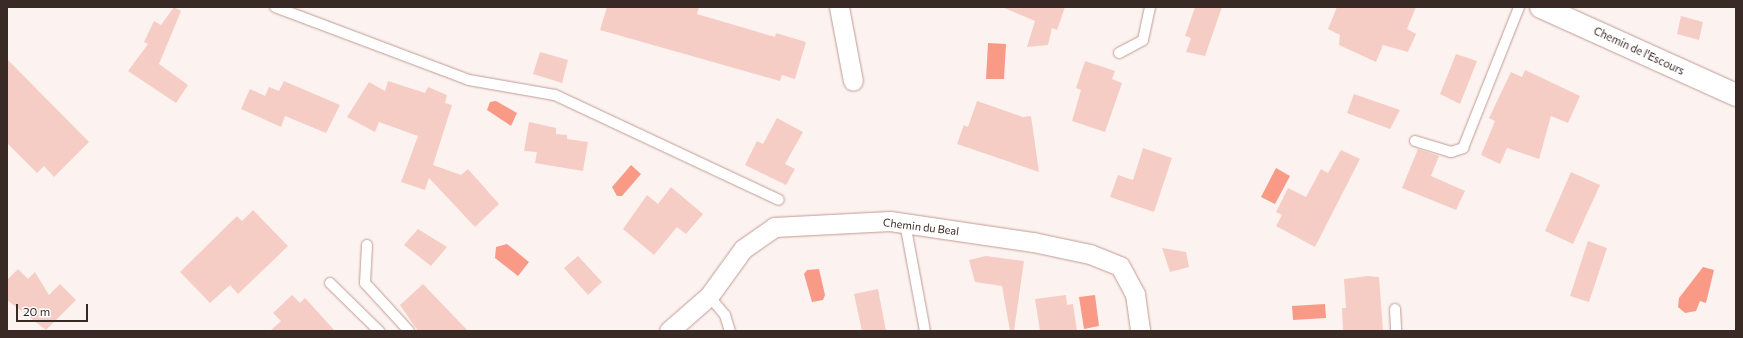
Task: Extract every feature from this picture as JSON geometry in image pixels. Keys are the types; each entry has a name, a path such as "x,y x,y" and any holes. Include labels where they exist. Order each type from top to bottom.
{"street":[{"path":"839,7 853,80"},
{"name":"Chemin de l'Escours","path":"1541,7 1736,95"},
{"name":"Chemin du Beal","path":"669,331 709,296 743,249 774,227 905,223 1033,242 1090,254 1120,266 1136,294 1140,331"}],"lane":[{"path":"275,7 469,80 555,95 779,200"},
{"path":"1118,53 1143,40 1150,7"},
{"path":"1415,141 1451,152 1462,148 1519,7"},
{"path":"905,223 925,331"},
{"path":"367,245 365,283 409,331"},
{"path":"330,282 379,331"},
{"path":"709,296 725,315 730,331"},
{"path":"1394,309 1396,331"}],"shaded area":[{"path":"988,43 1006,44 1004,79 986,79"},
{"path":"496,101 517,113 511,126 487,110 490,102"},
{"path":"631,165 641,174 622,196 617,196 612,187"},
{"path":"1276,168 1290,176 1275,204 1261,197"},
{"path":"507,244 529,262 518,276 495,258 496,247"},
{"path":"1703,267 1714,270 1706,303 1700,301 1696,311 1685,313 1678,307 1679,298"},
{"path":"819,269 825,295 823,300 812,302 804,274 807,270"},
{"path":"1095,295 1099,326 1084,329 1079,297"},
{"path":"1325,304 1326,318 1293,320 1292,306"}],"building":[{"path":"174,7 181,11 159,64 188,85 176,103 128,71 148,44 144,42 154,21 161,25"},
{"path":"607,7 699,7 697,14 775,37 776,33 806,42 795,79 782,75 780,81 600,30"},
{"path":"1002,7 1065,7 1057,30 1052,28 1048,45 1027,47 1035,21"},
{"path":"1195,7 1222,7 1205,56 1186,52 1191,38 1185,36"},
{"path":"1337,7 1416,7 1407,29 1416,34 1408,52 1383,45 1376,62 1339,45 1340,35 1328,29"},
{"path":"1681,16 1703,22 1699,40 1677,34"},
{"path":"540,52 568,60 562,83 533,74"},
{"path":"1456,54 1477,61 1460,104 1440,94"},
{"path":"7,59 89,142 54,177 44,166 37,173 7,143"},
{"path":"1085,61 1115,71 1112,79 1122,83 1105,132 1072,121 1081,90 1076,88"},
{"path":"1525,70 1580,96 1568,123 1551,116 1539,159 1507,148 1500,164 1481,155 1495,121 1489,118 1511,72 1522,77"},
{"path":"284,81 340,105 326,133 285,116 281,127 241,109 250,89 265,96 269,87 279,91"},
{"path":"388,81 425,93 428,87 447,95 445,103 452,105 433,165 461,175 468,169 499,204 475,227 429,178 425,190 401,182 418,136 379,122 375,132 347,117 369,82 385,91"},
{"path":"1354,94 1400,110 1390,129 1347,113"},
{"path":"977,101 1023,117 1031,116 1039,172 957,144 964,125 968,127"},
{"path":"777,118 803,132 785,164 795,169 786,185 745,165 757,141 763,144"},
{"path":"529,122 556,128 556,134 567,135 567,139 588,142 583,171 535,163 537,152 524,151"},
{"path":"1143,148 1172,158 1154,212 1110,197 1118,175 1133,180"},
{"path":"1418,149 1439,156 1431,176 1465,191 1456,210 1402,188"},
{"path":"1341,150 1360,159 1315,247 1276,226 1282,215 1276,212 1288,188 1306,197 1321,169 1328,173"},
{"path":"1571,172 1600,185 1573,244 1545,231"},
{"path":"671,187 703,214 686,234 677,227 654,255 623,229 647,195 658,204"},
{"path":"253,210 288,246 238,294 230,285 210,303 180,272 237,216 242,221"},
{"path":"418,229 447,247 431,266 404,245"},
{"path":"1588,241 1607,248 1589,302 1570,296"},
{"path":"1162,248 1186,252 1189,267 1170,272"},
{"path":"578,256 602,282 588,295 564,268"},
{"path":"986,256 1024,261 1014,331 1010,331 1002,286 975,282 969,260"},
{"path":"18,269 28,279 35,272 49,295 60,284 76,300 46,330 7,300 7,280"},
{"path":"1368,276 1379,277 1383,331 1343,331 1342,308 1346,308 1344,279"},
{"path":"423,284 468,331 418,331 400,305"},
{"path":"878,289 886,331 862,331 854,294"},
{"path":"292,295 300,303 305,298 335,331 270,331 281,321 273,313"},
{"path":"1066,295 1067,305 1073,304 1077,331 1040,331 1035,299"}]}
